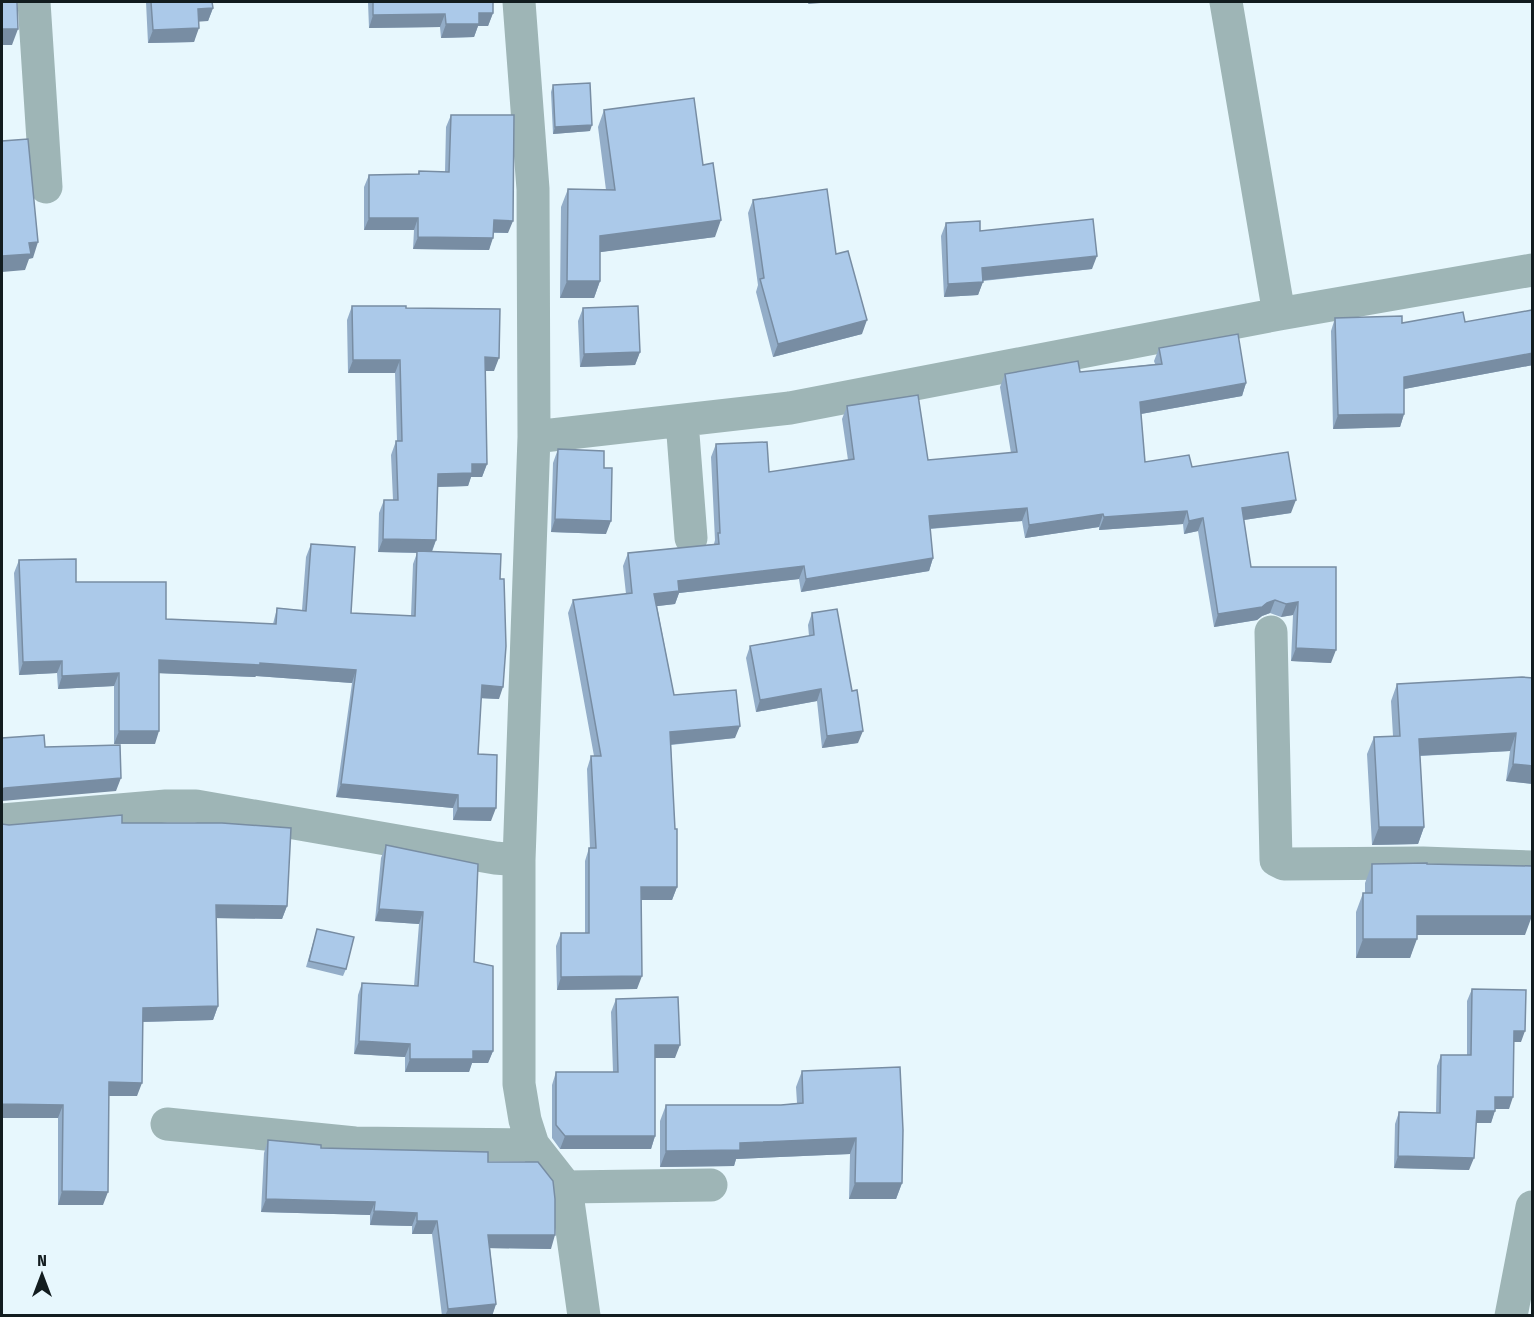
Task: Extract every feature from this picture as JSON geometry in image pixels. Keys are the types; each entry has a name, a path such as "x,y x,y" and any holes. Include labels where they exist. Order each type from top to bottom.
{"street":[{"path":"34,2 46,187"},
{"path":"519,2 533,189 534,437 519,860 519,1084 525,1120 533,1145 566,1187 584,1316"},
{"path":"1226,2 1279,314"},
{"path":"534,437 790,408 1279,314 1533,270"},
{"path":"682,421 691,538"},
{"path":"1270,632 1276,860 1284,864 1423,863 1533,867"},
{"path":"2,820 166,806 196,806 495,858 519,860"},
{"path":"167,1124 356,1143 533,1145"},
{"path":"566,1187 711,1185"},
{"path":"1511,1316 1533,1208"}],"building":[{"path":"2,2 17,2 18,29 2,29"},
{"path":"151,2 212,2 213,8 198,9 199,28 153,30"},
{"path":"373,2 493,2 493,13 479,13 479,24 446,24 445,14 373,15"},
{"path":"590,83 592,125 555,127 553,85"},
{"path":"694,98 703,165 713,163 721,220 600,236 600,281 567,281 568,189 615,190 604,110"},
{"path":"451,115 514,115 513,221 494,220 493,238 418,237 418,218 369,218 369,175 419,174 419,171 449,172"},
{"path":"28,139 38,242 29,243 31,254 2,256 2,141"},
{"path":"827,189 836,254 848,251 867,320 778,344 760,279 764,278 753,200"},
{"path":"1093,219 1097,256 982,268 983,282 948,284 946,223 980,221 980,231"},
{"path":"352,306 500,309 499,358 485,357 487,464 472,464 472,473 438,474 436,540 383,539 384,500 398,500 396,441 402,441 400,360 353,360"},
{"path":"638,306 640,352 584,354 583,308"},
{"path":"1532,310 1533,353 1404,377 1404,414 1338,415 1335,318 1402,316 1402,323 1463,312 1465,322"},
{"path":"1238,334 1246,383 1140,402 1145,462 1189,455 1192,467 1288,452 1296,500 1242,508 1251,567 1336,567 1336,650 1296,648 1298,602 1286,604 1275,600 1262,607 1218,614 1203,518 1189,521 1187,511 1104,517 1103,514 1029,525 1027,508 929,516 933,558 806,579 804,566 678,581 679,591 654,594 674,695 736,690 740,726 670,732 675,829 677,829 677,887 641,887 642,976 561,977 561,933 589,933 589,848 596,848 591,756 601,756 573,600 632,593 628,553 719,544 716,444 767,442 769,472 854,459 847,406 918,395 928,460 1017,452 1005,374 1078,361 1080,372 1162,364 1159,348"},
{"path":"558,449 604,451 604,468 612,468 611,521 555,519"},
{"path":"311,544 355,547 351,613 415,616 417,551 501,554 500,579 504,579 506,646 503,687 482,685 478,754 497,755 496,808 458,808 458,795 341,784 356,670 260,663 260,665 159,660 159,731 119,731 119,673 62,676 62,661 23,662 19,560 76,559 76,582 166,582 166,619 276,624 277,608 306,611"},
{"path":"837,609 852,691 857,690 863,731 827,736 821,689 760,700 750,646 814,635 812,613"},
{"path":"1533,678 1533,766 1513,764 1516,733 1419,739 1424,827 1379,827 1374,737 1400,736 1397,684"},
{"path":"44,735 45,747 120,745 121,778 2,789 2,738"},
{"path":"122,815 122,823 222,823 291,828 287,906 216,905 218,1006 143,1008 142,1083 109,1082 108,1192 62,1191 63,1105 2,1104 2,824"},
{"path":"386,845 478,864 474,962 493,966 493,1051 473,1051 473,1059 410,1059 410,1044 359,1041 362,983 418,986 423,912 379,909"},
{"path":"1372,864 1532,866 1532,916 1417,916 1417,939 1363,939 1363,893 1372,893"},
{"path":"317,929 354,937 346,969 309,961"},
{"path":"1472,989 1526,990 1525,1031 1514,1031 1513,1097 1495,1097 1495,1111 1477,1111 1474,1158 1398,1156 1399,1112 1440,1113 1441,1055 1471,1055"},
{"path":"678,997 680,1045 655,1045 655,1136 565,1136 556,1125 556,1072 618,1072 616,999"},
{"path":"900,1067 903,1130 902,1183 855,1183 856,1138 740,1143 740,1150 666,1151 666,1105 803,1103 802,1071"},
{"path":"268,1140 321,1145 321,1148 488,1152 488,1162 538,1162 553,1181 555,1235 488,1235 496,1304 448,1309 437,1221 417,1221 417,1213 374,1211 375,1202 266,1199"}]}
